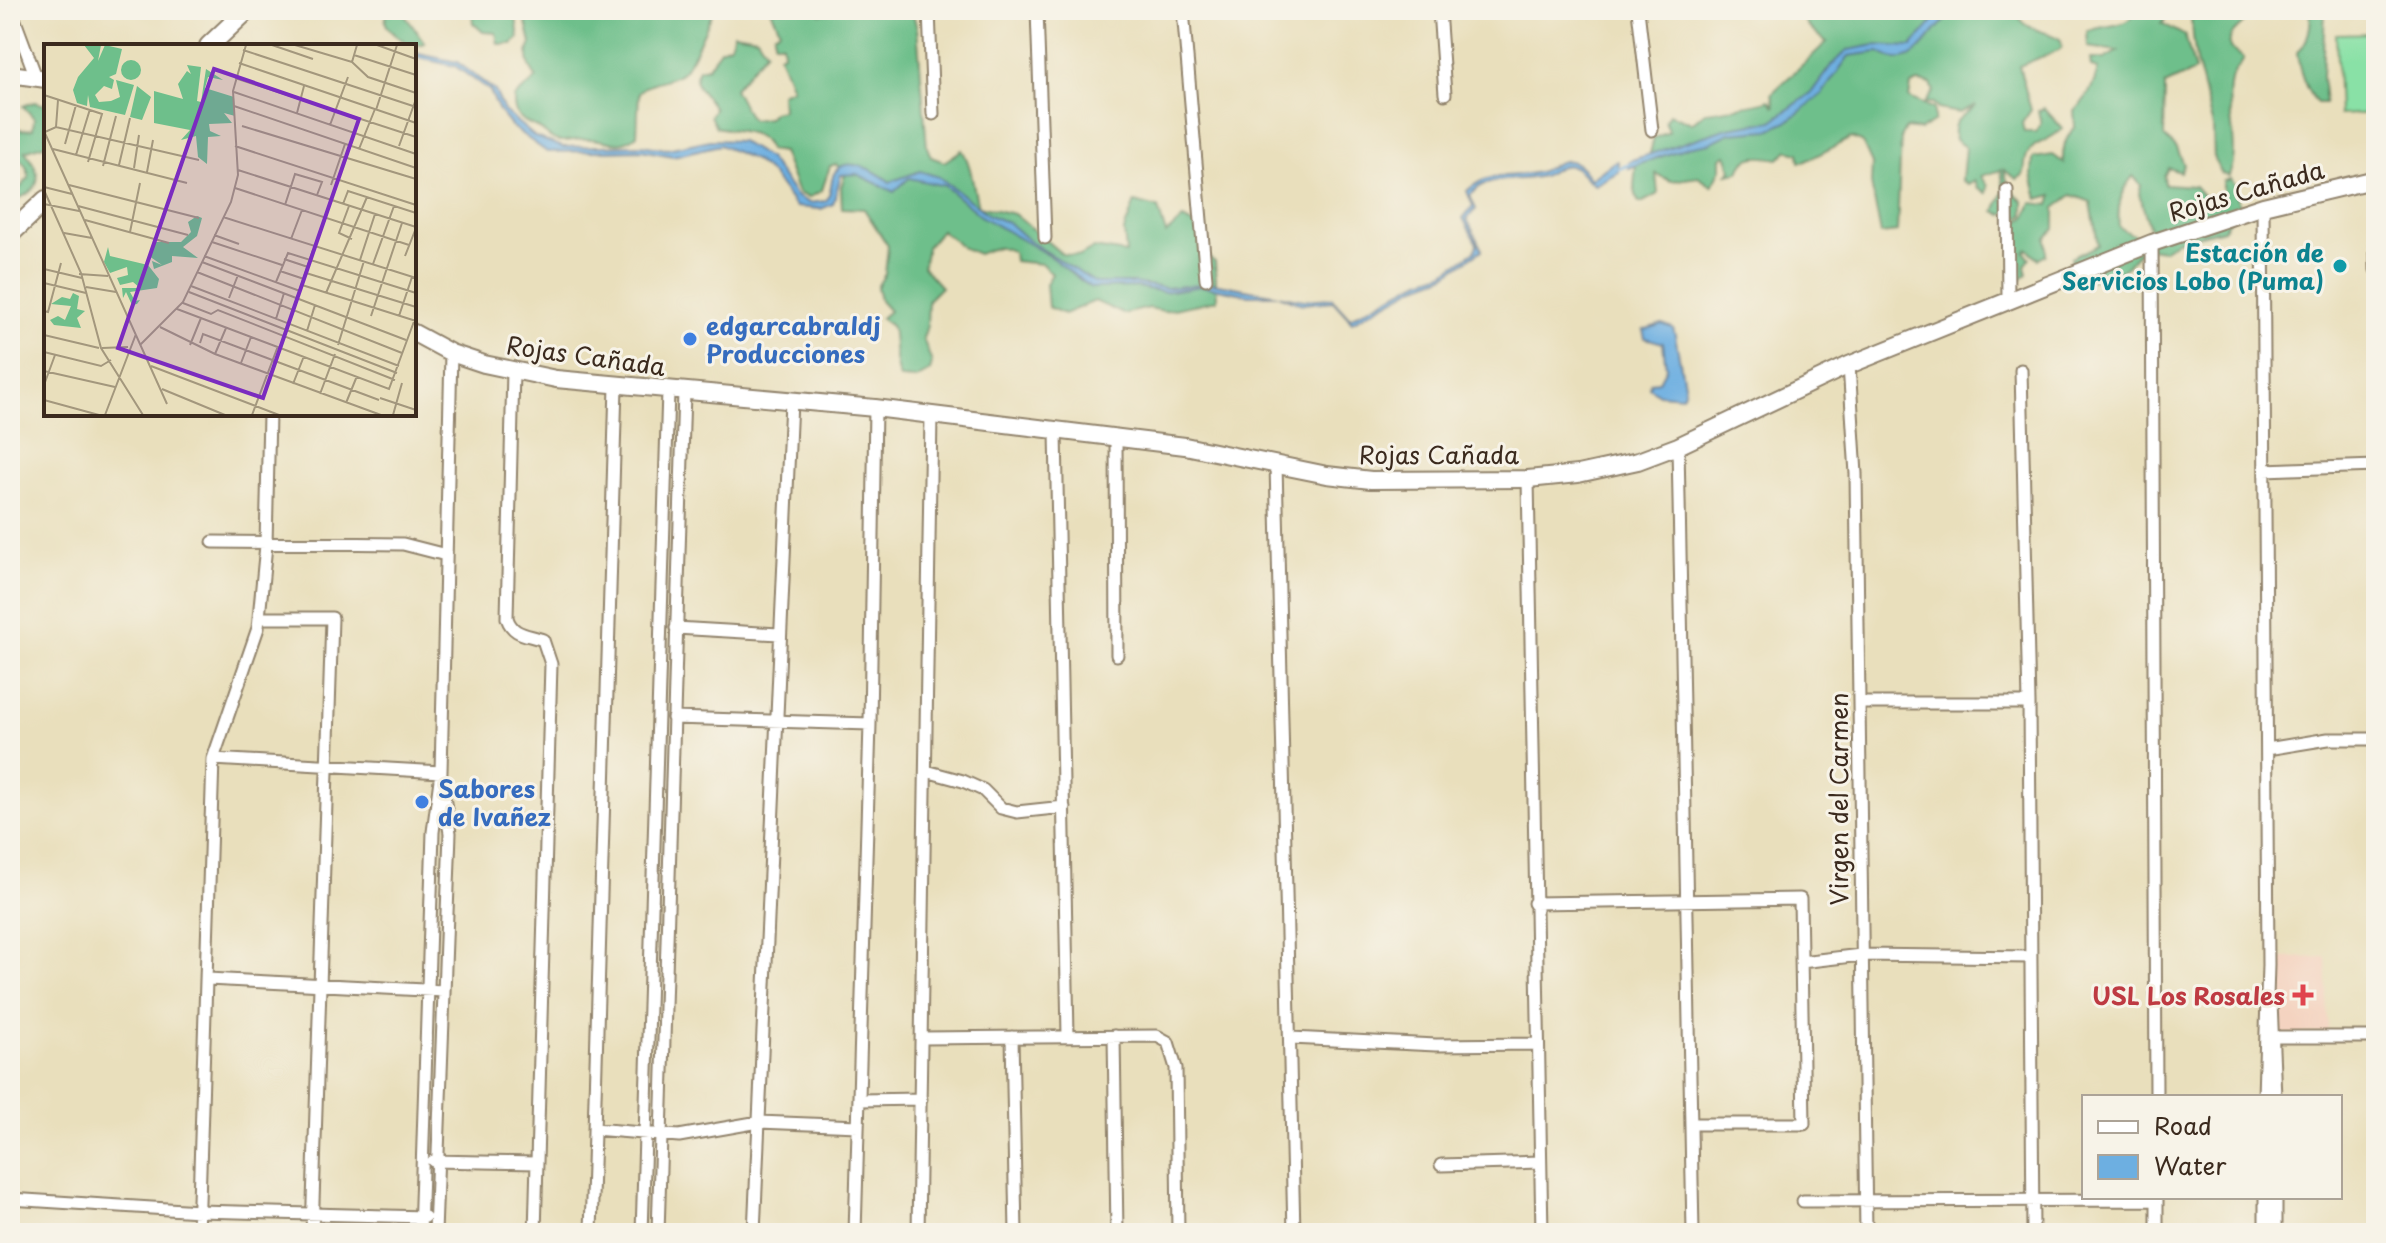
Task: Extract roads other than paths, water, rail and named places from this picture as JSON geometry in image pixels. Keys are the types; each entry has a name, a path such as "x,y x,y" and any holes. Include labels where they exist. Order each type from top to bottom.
{"main road":[{"path":"211,44 247,10"},
{"path":"10,74 41,78"},
{"name":"Rojas Cañada","path":"416,334 451,353 513,371 616,386 875,408 1185,446 1327,475 1412,483 1528,479 1611,468 1678,446 1849,365 2152,243 2263,206 2375,179"},
{"path":"10,234 44,202"}],"street":[{"path":"11,10 41,78"},
{"path":"929,10 933,114"},
{"path":"1037,10 1045,238"},
{"path":"1183,10 1206,279"},
{"path":"1439,10 1445,94"},
{"path":"1638,10 1652,130"},
{"path":"2375,179 2376,270"},
{"path":"2007,190 2008,301"},
{"path":"2263,206 2268,965 2269,1037 2275,1095"},
{"path":"2152,243 2156,1095"},
{"path":"420,1233 433,832 441,772 451,353"},
{"name":"Virgen del Carmen","path":"1849,365 1856,474 1866,1233"},
{"path":"2021,370 2029,703 2033,1233"},
{"path":"513,371 507,618 517,633 543,640 551,664 535,1233"},
{"path":"591,1233 616,386"},
{"path":"658,1233 676,628 676,391"},
{"path":"642,1233 676,391"},
{"path":"754,1233 791,401"},
{"path":"855,1233 870,724 875,408"},
{"path":"918,1233 931,415"},
{"path":"198,1233 213,759 252,651 259,618 266,545 269,416"},
{"path":"1056,432 1068,1036"},
{"path":"1116,438 1117,655"},
{"path":"1678,446 1693,1233"},
{"path":"1276,464 1294,1233"},
{"path":"2265,470 2376,466"},
{"path":"1528,479 1536,1044 1542,1233"},
{"path":"213,542 266,545 403,544 446,555"},
{"path":"259,618 332,618 312,1233"},
{"path":"676,628 779,634"},
{"path":"1860,703 2029,703"},
{"path":"673,718 870,724"},
{"path":"2267,749 2328,739 2376,739"},
{"path":"213,759 441,772"},
{"path":"926,771 983,790 1001,808 1017,812 1064,807"},
{"path":"435,1233 450,833 441,772"},
{"path":"1534,903 1800,899 1804,1124 1692,1124"},
{"path":"1801,962 1861,955 2030,957"},
{"path":"208,979 444,991"},
{"path":"1114,1036 1117,1233"},
{"path":"923,1038 1157,1036 1168,1042 1176,1068 1178,1233"},
{"path":"1012,1037 1016,1233"},
{"path":"2269,1037 2376,1037"},
{"path":"2264,1095 2269,1037"},
{"path":"1291,1038 1436,1045 1536,1044"},
{"path":"859,1100 921,1099"},
{"path":"594,1129 679,1136 759,1122 858,1126"},
{"path":"423,1160 536,1163"},
{"path":"1441,1165 1540,1162"},
{"path":"10,1199 199,1211 436,1218"},
{"path":"1803,1201 2115,1199"},
{"path":"2157,1199 2157,1233"},
{"path":"2265,1199 2265,1233"},
{"path":"2276,1199 2276,1233"}],"water":[{"path":"1942,10 1951,10 1945,21 1912,55 1898,59 1879,52 1849,56 1822,94 1787,122 1769,130 1730,133 1710,143 1688,147 1629,168 1629,161 1728,128 1772,121 1811,93 1830,67 1848,50 1875,45 1912,47"},
{"path":"416,53 457,62 495,91 504,111 535,137 563,147 641,145 667,149 710,140 740,141 769,159 796,196 809,203 826,201 833,176 844,165 861,166 890,182 920,171 939,177 989,215 1009,223 1029,241 1096,283 1134,283 1166,288 1213,283 1277,295 1249,295 1203,286 1164,292 1137,287 1091,288 1048,255 982,217 945,186 909,178 894,192 857,174 841,175 833,204 821,209 796,207 771,174 754,160 720,145 673,156 641,150 547,152 512,127 499,111 490,91 455,66 416,57"},
{"path":"1564,161 1578,165 1591,179 1618,161 1618,172 1595,185 1578,169 1566,165 1542,176 1485,184 1470,196 1476,209 1467,219 1482,250 1444,276 1417,286 1352,322 1333,301 1302,304 1279,295 1304,300 1332,298 1350,318 1421,280 1443,273 1475,251 1477,244 1463,218 1473,206 1467,191 1475,184 1492,178 1538,172"},
{"path":"1662,324 1673,328 1675,335 1685,389 1682,396 1659,394 1649,387 1650,382 1659,381 1666,368 1663,343 1645,338 1643,330"}],"waterway":[{"path":"1618,169 1633,163"}],"place":[{"name":"Estación de Servicios Lobo (Puma)","path":"2340,266"},
{"name":"edgarcabraldj Producciones","path":"690,339"},
{"name":"Sabores de Ivañez","path":"422,802"},
{"name":"USL Los Rosales","path":"2303,995"}]}
